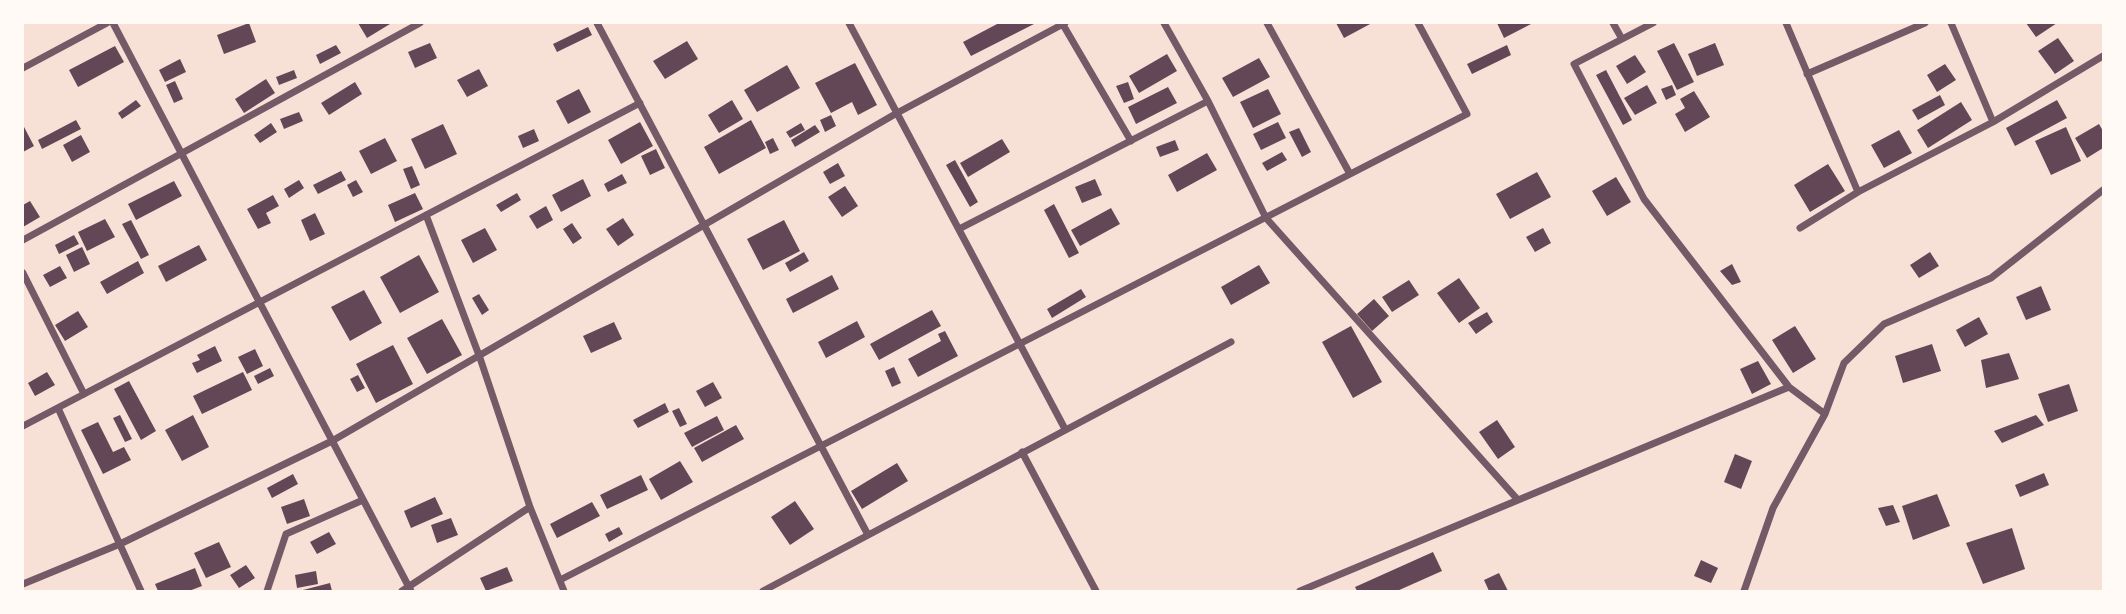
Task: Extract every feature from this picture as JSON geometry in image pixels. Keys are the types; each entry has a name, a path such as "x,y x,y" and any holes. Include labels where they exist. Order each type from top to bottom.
{"street":[{"path":"23,68 107,23"},
{"path":"113,23 363,500 407,590 530,507"},
{"path":"23,240 420,23"},
{"path":"597,23 867,533"},
{"path":"849,23 1065,429"},
{"path":"23,584 120,544 332,441 480,358 897,113 1063,23 1131,141"},
{"path":"1164,23 1208,102 1266,218 1517,500"},
{"path":"1267,23 1350,174"},
{"path":"560,580 1467,114 1418,23"},
{"path":"1613,23 1622,39"},
{"path":"1653,23 1574,64 1644,199 1789,387 1825,414"},
{"path":"1786,23 1858,192"},
{"path":"1807,74 1925,23"},
{"path":"1951,23 1993,122"},
{"path":"1800,228 1858,192 1993,122 2103,56"},
{"path":"959,229 1208,102"},
{"path":"23,426 640,103"},
{"path":"1744,591 1773,508 1825,414 1844,363 1885,324 1991,278 2103,190"},
{"path":"426,215 480,358 530,507 564,591"},
{"path":"23,273 84,394"},
{"path":"762,591 1231,342"},
{"path":"1300,591 1789,387"},
{"path":"58,408 141,591"},
{"path":"1022,452 1096,591"},
{"path":"267,591 286,534 363,500"}],"building":[{"path":"249,23 256,42 224,54 217,35"},
{"path":"358,23 389,23 390,24 367,38"},
{"path":"999,23 1036,23 971,56 963,42"},
{"path":"1336,23 1372,23 1344,38"},
{"path":"1497,23 1533,23 1504,38"},
{"path":"2026,23 2057,23 2036,37"},
{"path":"588,27 592,35 557,52 553,44"},
{"path":"2058,38 2074,61 2055,74 2038,51"},
{"path":"687,41 698,59 665,79 653,61"},
{"path":"430,43 437,58 415,68 408,52"},
{"path":"1674,43 1694,82 1677,90 1657,51"},
{"path":"1715,43 1724,65 1697,76 1688,54"},
{"path":"336,45 341,53 320,64 316,55"},
{"path":"1507,45 1511,55 1472,74 1467,64"},
{"path":"115,46 124,62 78,87 69,70"},
{"path":"1167,54 1177,71 1139,93 1129,76"},
{"path":"1635,55 1646,72 1627,84 1616,66"},
{"path":"1259,58 1270,77 1233,97 1222,78"},
{"path":"180,59 186,72 165,82 159,70"},
{"path":"855,63 877,105 858,115 852,102 831,113 815,83"},
{"path":"1945,64 1956,80 1937,92 1927,75"},
{"path":"787,65 800,88 757,112 744,90"},
{"path":"479,69 488,86 467,97 457,80"},
{"path":"294,70 297,78 279,85 276,77"},
{"path":"1606,70 1632,120 1623,125 1596,75"},
{"path":"266,79 275,93 244,113 235,99"},
{"path":"175,81 183,99 174,103 166,85"},
{"path":"355,82 362,94 329,115 321,103"},
{"path":"1128,82 1134,99 1124,103 1116,86"},
{"path":"1647,85 1657,103 1635,115 1624,98"},
{"path":"1672,85 1676,95 1666,100 1661,89"},
{"path":"1168,87 1177,103 1136,124 1128,107"},
{"path":"579,89 591,112 568,124 556,101"},
{"path":"1268,89 1281,114 1253,128 1240,102"},
{"path":"1694,91 1710,117 1685,132 1675,114 1685,108 1680,99"},
{"path":"1940,95 1945,105 1918,120 1912,110"},
{"path":"136,100 141,106 122,119 118,113"},
{"path":"732,100 743,119 719,133 708,115"},
{"path":"2057,100 2067,118 2015,146 2006,128"},
{"path":"1961,102 1972,120 1928,148 1917,130"},
{"path":"299,112 303,121 284,129 280,119"},
{"path":"831,115 836,126 825,132 820,120"},
{"path":"76,120 81,129 42,149 38,140"},
{"path":"751,120 766,148 719,174 704,147"},
{"path":"640,122 653,146 621,164 608,140"},
{"path":"1278,122 1286,138 1261,150 1253,134"},
{"path":"271,123 277,132 260,143 254,135"},
{"path":"801,123 805,130 790,138 786,132"},
{"path":"443,124 457,154 425,169 411,139"},
{"path":"2099,124 2103,131 2103,148 2087,158 2075,138"},
{"path":"23,125 34,146 23,152"},
{"path":"815,125 820,132 795,147 791,140"},
{"path":"2066,127 2081,161 2051,175 2035,141"},
{"path":"1299,128 1311,152 1302,157 1289,132"},
{"path":"534,129 539,141 523,148 518,136"},
{"path":"1899,130 1912,153 1884,168 1871,145"},
{"path":"81,135 90,152 72,162 63,145"},
{"path":"385,138 397,161 371,174 359,151"},
{"path":"773,138 779,150 770,154 765,142"},
{"path":"1002,139 1010,152 968,177 960,163"},
{"path":"1175,140 1179,150 1160,157 1156,147"},
{"path":"656,149 665,168 650,175 641,156"},
{"path":"1282,152 1287,160 1267,171 1262,163"},
{"path":"1207,153 1217,170 1177,192 1168,175"},
{"path":"955,160 978,202 970,207 946,165"},
{"path":"838,163 845,176 830,184 823,172"},
{"path":"1828,164 1845,191 1810,212 1794,185"},
{"path":"412,166 420,185 411,189 403,169"},
{"path":"341,171 346,180 318,194 313,185"},
{"path":"1537,172 1551,197 1510,219 1496,194"},
{"path":"622,174 627,183 608,192 604,184"},
{"path":"1616,177 1631,202 1607,216 1592,191"},
{"path":"583,179 591,196 561,212 552,195"},
{"path":"1095,179 1102,195 1082,203 1075,187"},
{"path":"299,180 304,188 289,198 284,189"},
{"path":"356,180 363,192 353,197 347,185"},
{"path":"174,181 182,196 136,220 128,204"},
{"path":"845,186 858,206 842,217 828,197"},
{"path":"415,193 423,209 395,222 388,205"},
{"path":"517,193 521,200 501,212 496,205"},
{"path":"273,195 279,206 266,213 271,223 258,229 247,209"},
{"path":"30,201 40,217 23,227 23,205"},
{"path":"1054,204 1079,253 1069,258 1044,210"},
{"path":"546,206 553,220 537,229 529,216"},
{"path":"1111,208 1120,224 1080,246 1071,230"},
{"path":"315,213 325,234 310,241 301,220"},
{"path":"623,218 634,235 618,246 606,229"},
{"path":"105,219 115,237 87,251 78,232"},
{"path":"131,220 149,255 141,259 122,224"},
{"path":"784,220 800,251 763,270 747,239"},
{"path":"572,223 582,238 573,244 563,229"},
{"path":"485,228 497,250 473,263 461,240"},
{"path":"1543,228 1551,243 1535,252 1526,237"},
{"path":"74,235 79,244 59,254 55,245"},
{"path":"199,245 207,260 166,282 158,266"},
{"path":"82,247 90,264 74,272 66,255"},
{"path":"804,252 809,261 790,272 785,263"},
{"path":"1930,252 1939,266 1919,278 1910,265"},
{"path":"419,255 439,292 400,313 380,277"},
{"path":"138,261 144,273 107,294 100,282"},
{"path":"1732,264 1741,282 1732,285 1720,271"},
{"path":"1259,265 1270,283 1231,305 1221,287"},
{"path":"60,266 67,278 50,287 43,275"},
{"path":"832,275 839,289 793,313 786,299"},
{"path":"1459,278 1480,308 1459,323 1437,293"},
{"path":"1409,280 1419,295 1392,312 1382,297"},
{"path":"2041,286 2051,310 2026,320 2016,297"},
{"path":"1081,289 1086,297 1052,318 1047,309"},
{"path":"364,290 382,323 350,341 331,307"},
{"path":"479,294 489,310 482,315 472,298"},
{"path":"1374,299 1389,316 1372,331 1357,314"},
{"path":"932,310 941,326 879,360 870,344"},
{"path":"78,311 88,327 65,341 55,325"},
{"path":"1487,312 1493,322 1476,334 1468,323"},
{"path":"1979,317 1988,334 1965,347 1956,330"},
{"path":"442,319 462,355 427,374 407,338"},
{"path":"857,321 865,337 826,358 818,342"},
{"path":"614,322 622,339 591,353 583,336"},
{"path":"1351,326 1382,382 1353,398 1322,342"},
{"path":"1795,326 1816,359 1793,373 1772,340"},
{"path":"945,331 958,356 918,377 908,359 941,341 938,334"},
{"path":"1932,344 1941,371 1903,383 1895,356"},
{"path":"393,345 413,384 376,403 356,364"},
{"path":"215,346 222,361 197,373 192,363 200,360 197,355"},
{"path":"255,349 263,366 247,374 238,357"},
{"path":"2009,353 2019,379 1986,388 1981,360"},
{"path":"1758,361 1771,384 1752,394 1740,369"},
{"path":"894,367 901,383 892,387 885,371"},
{"path":"270,368 274,376 258,384 254,376"},
{"path":"47,372 55,385 35,396 28,383"},
{"path":"243,372 252,390 202,414 193,396"},
{"path":"358,375 365,388 357,392 350,379"},
{"path":"129,381 156,431 141,440 114,389"},
{"path":"713,382 722,398 705,407 696,391"},
{"path":"2069,384 2078,411 2048,422 2038,394"},
{"path":"665,403 669,412 638,428 633,420"},
{"path":"679,408 687,424 680,427 672,411"},
{"path":"120,415 132,439 125,442 113,418"},
{"path":"193,415 209,447 182,461 165,430"},
{"path":"2036,415 2044,425 2002,443 1994,431"},
{"path":"717,416 724,430 692,447 684,433"},
{"path":"1497,420 1515,447 1498,459 1479,432"},
{"path":"98,422 113,452 124,447 131,460 103,474 81,430"},
{"path":"736,425 744,439 702,462 694,448"},
{"path":"1735,454 1752,461 1741,489 1724,482"},
{"path":"680,461 693,482 661,500 649,479"},
{"path":"897,463 908,481 862,509 851,491"},
{"path":"2044,473 2049,485 2020,497 2015,485"},
{"path":"293,474 298,484 272,498 267,488"},
{"path":"641,475 648,490 607,509 600,495"},
{"path":"1937,494 1950,526 1913,540 1902,506"},
{"path":"435,497 443,514 411,528 404,511"},
{"path":"304,499 310,516 287,524 281,507"},
{"path":"795,501 814,529 790,545 771,517"},
{"path":"592,502 600,516 557,538 550,524"},
{"path":"1893,505 1900,522 1886,526 1878,508"},
{"path":"451,518 458,535 437,543 431,525"},
{"path":"619,527 623,534 609,542 605,534"},
{"path":"2012,528 2025,569 1983,584 1966,543"},
{"path":"329,532 336,544 317,554 310,542"},
{"path":"219,542 231,567 206,578 194,553"},
{"path":"1433,552 1442,571 1397,591 1357,591 1355,587"},
{"path":"1701,560 1718,568 1711,583 1694,576"},
{"path":"246,565 255,578 239,588 230,575"},
{"path":"507,567 513,581 486,591 480,578"},
{"path":"195,568 202,586 189,591 158,591 155,584"},
{"path":"316,571 318,584 297,588 295,575"},
{"path":"1499,573 1508,591 1489,591 1484,580"},
{"path":"330,583 332,591 303,591 303,590"}]}
